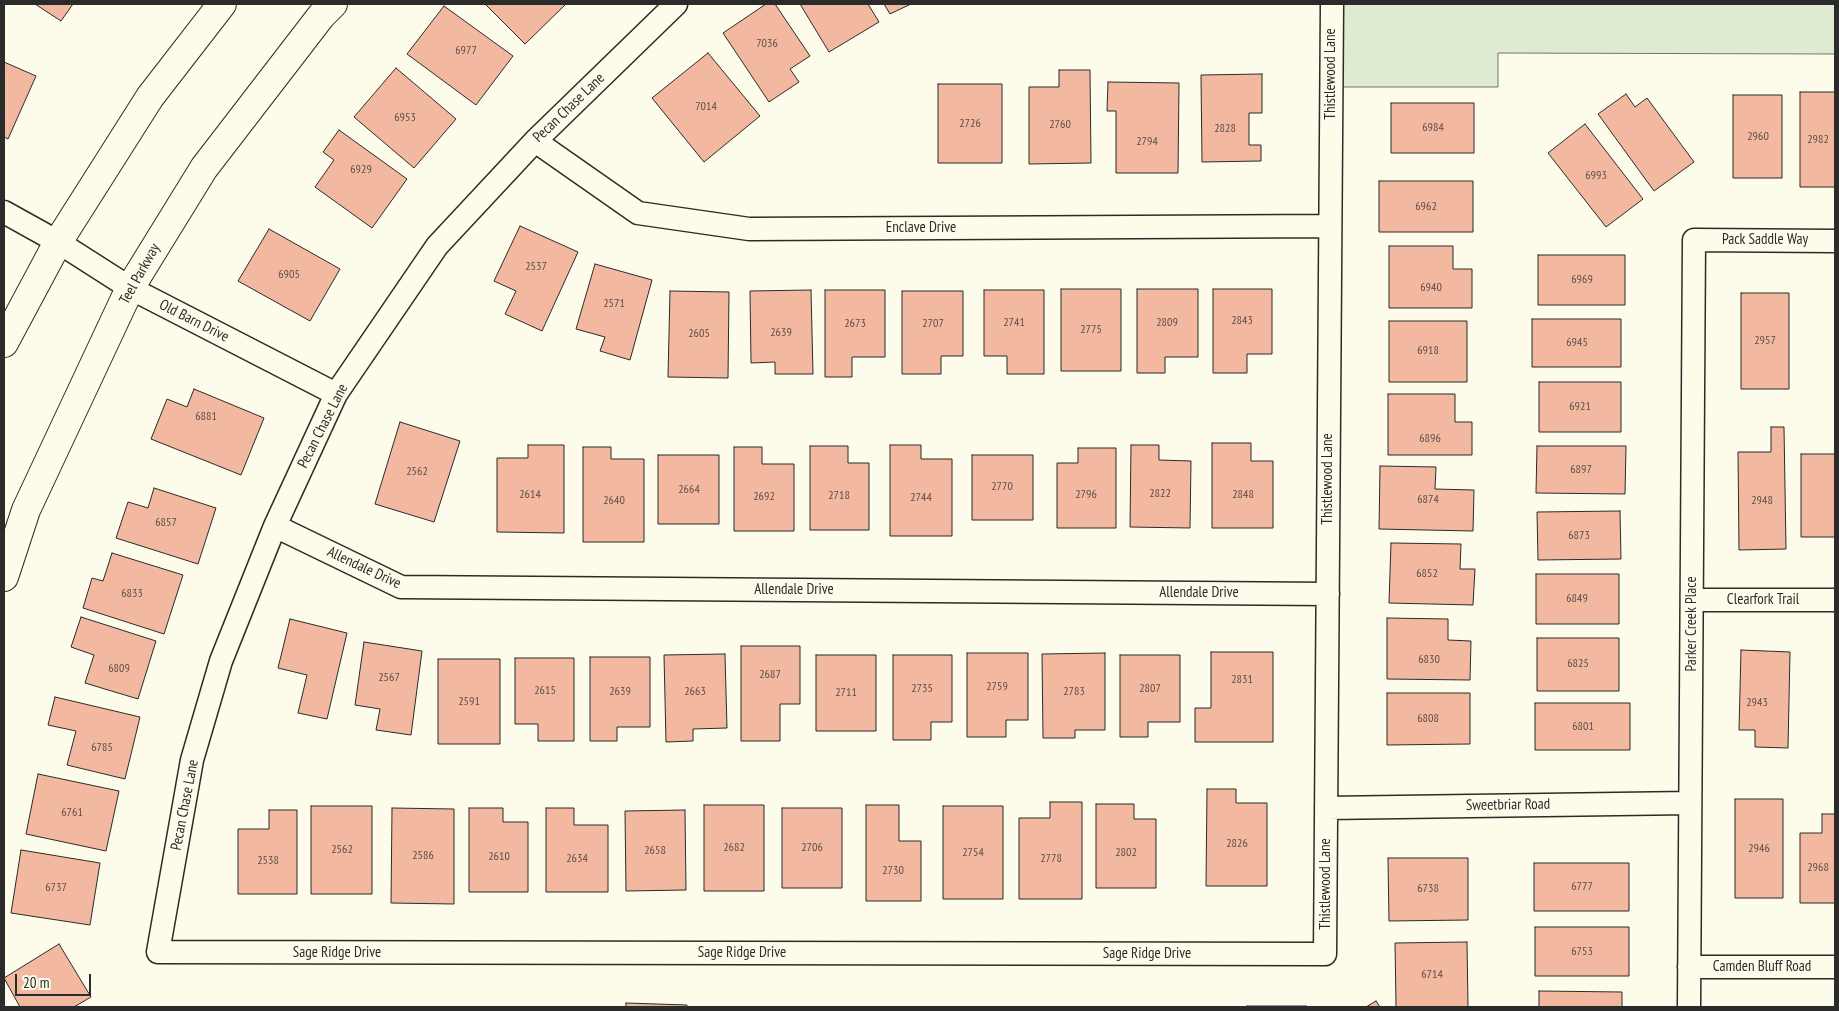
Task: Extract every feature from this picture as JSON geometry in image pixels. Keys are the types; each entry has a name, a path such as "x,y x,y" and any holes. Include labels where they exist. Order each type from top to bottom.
{"main road":[{"path":"4,343 58,242 150,97 222,4"},
{"name":"Teel Parkway","path":"4,578 26,510 130,288 204,168 321,16 333,4"}],"street":[{"name":"Pecan Chase Lane","path":"158,952 192,760 221,661 275,526 336,394 437,246 535,141 676,4"},
{"name":"Thistlewood Lane","path":"1325,954 1332,4"},
{"name":"Enclave Drive","path":"535,141 638,213 749,229 1330,226"},
{"name":"Old Barn Drive","path":"4,212 58,242 130,288 336,394"},
{"name":"Pack Saddle Way","path":"1694,240 1835,240"},
{"name":"Parker Creek Place","path":"1689,1007 1694,240"},
{"name":"Allendale Drive","path":"275,526 401,587 1328,594"},
{"name":"Clearfork Trail","path":"1692,600 1835,600"},
{"name":"Sweetbriar Road","path":"1326,808 1690,803"},
{"name":"Sage Ridge Drive","path":"158,952 1325,954"},
{"name":"Camden Bluff Road","path":"1689,967 1835,967"}],"green space":[{"path":"1343,4 1835,4 1835,54 1498,53 1498,87 1342,87"}],"building":[{"path":"35,4 73,4 61,21"},
{"path":"485,4 566,4 525,44"},
{"path":"766,4 775,4 810,56 790,69 799,82 769,102 723,33"},
{"path":"800,4 868,4 879,22 829,52"},
{"path":"884,4 911,4 890,14"},
{"path":"444,6 513,56 476,105 407,54"},
{"path":"708,53 760,116 704,162 652,98"},
{"path":"4,62 36,76 8,139 4,137"},
{"path":"396,68 456,119 414,168 354,117"},
{"path":"1059,70 1090,70 1091,163 1029,164 1029,87 1059,87"},
{"path":"1262,74 1262,113 1249,113 1249,145 1261,145 1261,161 1202,162 1201,75"},
{"path":"1108,82 1179,83 1178,173 1116,173 1116,111 1107,111"},
{"path":"938,84 1002,84 1002,163 938,163"},
{"path":"1800,92 1835,92 1835,187 1800,187"},
{"path":"1626,94 1635,107 1647,98 1694,162 1654,191 1598,114"},
{"path":"1733,95 1782,95 1782,178 1733,178"},
{"path":"1391,103 1474,103 1474,153 1391,153"},
{"path":"1585,124 1643,199 1606,227 1548,153"},
{"path":"339,130 407,179 372,228 315,187 334,160 323,152"},
{"path":"1379,181 1473,181 1473,232 1379,232"},
{"path":"520,226 578,252 542,331 505,314 516,291 494,281"},
{"path":"269,229 340,269 310,321 238,281"},
{"path":"1389,246 1453,246 1453,269 1472,269 1472,308 1389,308"},
{"path":"1538,255 1625,255 1625,305 1538,305"},
{"path":"595,264 652,280 630,360 600,351 605,337 576,329"},
{"path":"1061,289 1121,289 1121,371 1061,371"},
{"path":"1137,289 1198,289 1198,357 1165,357 1165,373 1137,373"},
{"path":"1213,289 1272,289 1272,354 1247,354 1247,373 1213,373"},
{"path":"811,290 813,374 775,374 775,362 751,363 750,291"},
{"path":"825,290 885,290 885,357 852,357 852,377 825,377"},
{"path":"984,290 1044,290 1044,374 1007,374 1007,356 984,356"},
{"path":"670,291 729,292 728,378 668,377"},
{"path":"902,291 963,291 963,356 941,356 941,374 902,374"},
{"path":"1741,293 1789,293 1789,389 1741,389"},
{"path":"1532,319 1621,319 1621,367 1532,367"},
{"path":"1389,321 1467,321 1467,382 1389,382"},
{"path":"1539,382 1621,382 1621,432 1539,432"},
{"path":"194,389 264,418 241,475 151,439 167,399 187,407"},
{"path":"1388,394 1455,394 1455,422 1472,422 1472,455 1388,455"},
{"path":"400,422 460,441 434,522 375,504"},
{"path":"1771,427 1784,427 1786,549 1739,550 1738,452 1771,452"},
{"path":"1212,443 1251,443 1251,461 1273,461 1273,528 1212,528"},
{"path":"528,445 564,445 564,533 497,532 497,458 528,458"},
{"path":"890,445 921,445 921,459 952,459 952,536 890,536"},
{"path":"1131,445 1159,445 1159,460 1191,461 1190,528 1130,527"},
{"path":"810,446 848,446 848,463 869,463 869,530 810,530"},
{"path":"1537,446 1626,446 1625,494 1536,493"},
{"path":"583,447 611,447 611,459 644,459 644,542 583,542"},
{"path":"734,447 762,447 762,464 794,464 794,531 734,531"},
{"path":"1078,448 1116,448 1116,528 1057,528 1057,463 1078,463"},
{"path":"1801,454 1835,454 1835,537 1801,537"},
{"path":"658,455 719,455 719,524 658,524"},
{"path":"972,455 1033,455 1033,520 972,520"},
{"path":"1380,466 1436,467 1435,489 1474,490 1473,531 1379,529"},
{"path":"154,488 216,508 198,564 116,538 128,502 148,508"},
{"path":"1620,511 1621,559 1538,560 1537,512"},
{"path":"1391,543 1461,544 1460,569 1475,569 1473,605 1389,603"},
{"path":"112,553 183,575 164,634 83,608 92,578 103,581"},
{"path":"1536,574 1619,574 1619,624 1536,624"},
{"path":"81,617 156,641 138,699 85,683 94,655 71,647"},
{"path":"1387,618 1448,619 1448,640 1471,641 1470,680 1387,679"},
{"path":"290,619 347,633 327,719 298,713 307,675 278,668"},
{"path":"1537,638 1619,638 1619,691 1537,691"},
{"path":"364,642 422,651 411,735 376,730 380,709 355,705"},
{"path":"741,646 800,646 800,704 780,704 780,741 741,741"},
{"path":"1741,650 1790,652 1788,748 1755,747 1755,730 1739,730"},
{"path":"1211,652 1273,652 1273,742 1195,742 1195,708 1211,708"},
{"path":"967,653 1028,653 1028,720 1006,720 1006,737 967,737"},
{"path":"1105,653 1105,730 1075,730 1075,738 1043,738 1042,654"},
{"path":"725,654 727,728 693,729 693,741 666,742 664,655"},
{"path":"816,655 876,655 876,731 816,731"},
{"path":"893,655 952,655 952,722 931,722 931,740 893,740"},
{"path":"1120,655 1180,655 1180,722 1148,722 1148,737 1120,737"},
{"path":"590,657 650,657 650,727 617,727 617,741 590,741"},
{"path":"515,658 574,658 574,741 538,741 538,724 515,724"},
{"path":"438,659 500,659 500,744 438,744"},
{"path":"1387,693 1470,693 1470,744 1387,745"},
{"path":"55,697 140,717 125,779 67,765 76,731 48,725"},
{"path":"1535,703 1630,703 1630,750 1535,750"},
{"path":"38,774 119,791 106,851 26,834"},
{"path":"1207,789 1236,789 1236,803 1267,803 1267,886 1206,886"},
{"path":"1735,799 1783,799 1783,898 1735,898"},
{"path":"1050,802 1082,802 1082,899 1019,899 1019,818 1050,818"},
{"path":"1096,804 1134,804 1134,819 1156,819 1156,888 1096,888"},
{"path":"704,805 764,805 764,891 704,891"},
{"path":"866,805 899,805 899,841 921,841 921,901 866,901"},
{"path":"311,806 372,806 372,894 311,894"},
{"path":"943,806 1003,806 1003,899 943,899"},
{"path":"392,808 454,809 454,904 391,903"},
{"path":"469,808 503,808 503,822 528,822 528,892 469,892"},
{"path":"546,808 574,808 574,825 608,825 608,892 546,892"},
{"path":"782,808 842,808 842,888 782,888"},
{"path":"269,810 297,810 297,894 238,894 238,829 269,829"},
{"path":"685,810 686,890 626,891 625,811"},
{"path":"1822,814 1835,814 1835,903 1800,903 1800,833 1822,833"},
{"path":"21,850 100,863 90,925 11,913"},
{"path":"1388,858 1468,858 1468,920 1389,921"},
{"path":"1534,863 1629,863 1629,911 1534,911"},
{"path":"1535,927 1629,927 1629,976 1535,976"},
{"path":"1467,942 1468,1007 1396,1007 1395,943"},
{"path":"59,944 91,997 74,1007 20,1007 4,978"},
{"path":"1539,991 1622,992 1622,1007 1539,1007"},
{"path":"1376,1001 1380,1007 1366,1007"},
{"path":"626,1003 687,1005 687,1007 626,1007"},
{"path":"1307,1006 1307,1007 1247,1007"}]}
